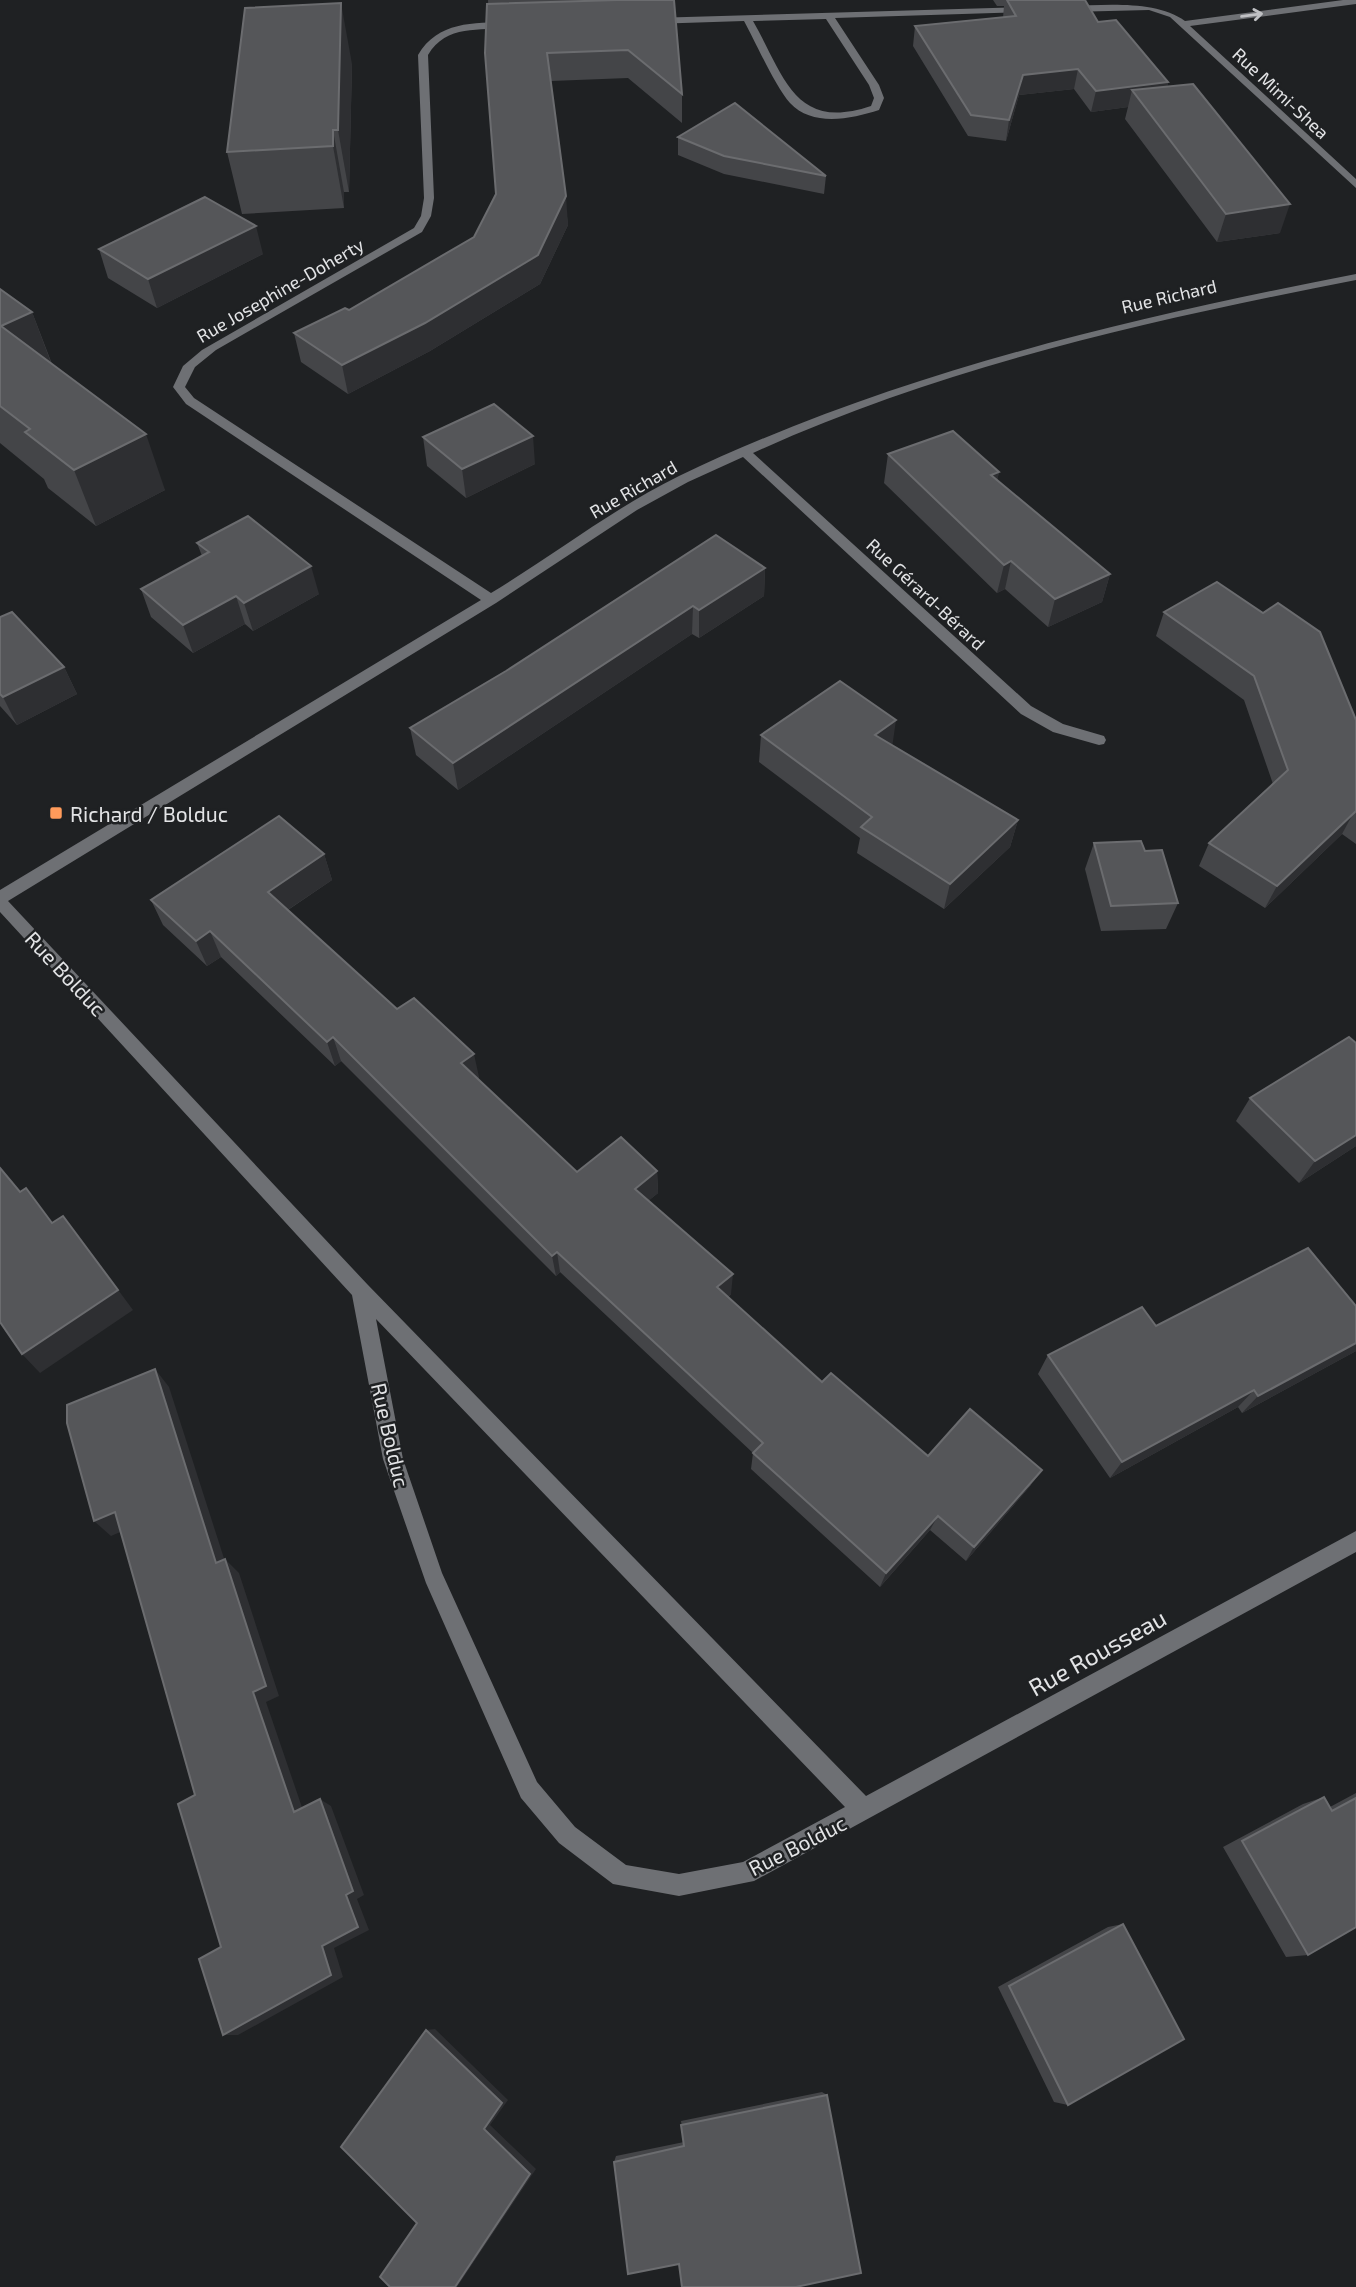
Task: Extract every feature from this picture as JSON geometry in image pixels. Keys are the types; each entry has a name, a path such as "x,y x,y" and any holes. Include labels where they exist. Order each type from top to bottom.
{"street":[{"name":"Rue Mimi-Shea","path":"1185,24 1356,1"},
{"name":"Rue Mimi-Shea","path":"1058,9 1160,4 1185,24 1356,185"},
{"path":"640,22 1044,9"},
{"path":"747,19 793,101 816,116 858,115 875,108 879,98 874,85 829,16"},
{"name":"Rue Josephine-Doherty","path":"491,600 190,401 179,387 187,367 212,348 418,230 426,216 429,198 423,55 428,43 436,36 450,31 481,26 520,25"},
{"name":"Rue Richard","path":"0,900 491,600 644,498 744,451 880,398 1026,351 1215,303 1356,277"},
{"name":"Rue Gérard-Bérard","path":"744,451 1018,703 1058,728 1099,740"},
{"name":"Rue Bolduc","path":"0,900 361,1291 864,1810 746,1873 678,1885 621,1876 567,1835 529,1790 433,1576 393,1459 361,1291"},
{"name":"Rue Rousseau","path":"864,1810 1356,1541"}],"building":[{"path":"674,0 682,94 628,50 547,53 566,196 538,255 425,323 342,365 294,333 345,308 349,310 474,237 496,194 485,53 487,4"},
{"path":"1007,0 1085,0 1098,22 1116,20 1168,82 1096,91 1078,69 1023,75 1009,120 971,115 915,26 1016,16"},
{"path":"341,3 338,130 333,130 333,146 227,152 245,8"},
{"path":"1193,84 1290,204 1226,214 1132,90"},
{"path":"735,103 826,176 724,156 678,137"},
{"path":"205,197 256,226 148,279 99,249"},
{"path":"0,289 32,312 1,326 146,434 74,470 25,432 30,429 0,406"},
{"path":"494,404 533,436 462,469 423,437"},
{"path":"953,431 999,472 991,475 1110,574 1055,599 1011,561 1004,565 888,454"},
{"path":"248,516 311,566 244,603 236,596 183,625 141,589 209,552 197,543"},
{"path":"716,535 765,568 699,610 693,606 453,763 410,728 506,671"},
{"path":"1217,582 1263,613 1278,603 1320,632 1356,720 1356,811 1277,886 1209,843 1288,770 1254,676 1164,612"},
{"path":"12,612 64,667 3,697 0,694 0,617"},
{"path":"840,681 896,720 875,735 1018,820 950,884 861,827 872,817 761,735"},
{"path":"279,816 324,854 268,892 397,1009 414,998 474,1054 461,1063 577,1172 621,1137 657,1171 635,1189 733,1274 717,1287 822,1382 831,1373 928,1456 970,1409 1042,1470 974,1547 938,1516 886,1573 753,1453 763,1443 557,1252 552,1256 333,1037 327,1042 210,931 196,941 151,900"},
{"path":"1141,841 1145,851 1162,850 1178,903 1111,906 1094,843"},
{"path":"1349,1037 1356,1043 1356,1135 1315,1161 1250,1098"},
{"path":"0,1168 20,1192 26,1188 52,1223 63,1216 118,1290 22,1354 0,1322"},
{"path":"1308,1248 1356,1306 1356,1343 1258,1396 1254,1390 1122,1462 1048,1355 1142,1307 1156,1326"},
{"path":"155,1369 216,1563 225,1559 266,1686 253,1692 294,1812 320,1799 353,1891 346,1895 358,1927 322,1946 331,1975 223,2035 199,1959 221,1947 178,1804 195,1795 115,1512 94,1521 67,1423 67,1405"},
{"path":"1324,1797 1332,1811 1356,1798 1356,1927 1308,1955 1242,1841"},
{"path":"1123,1924 1184,2039 1068,2105 1009,1986"},
{"path":"426,2030 502,2103 484,2129 530,2174 455,2287 390,2287 380,2277 417,2223 341,2147"},
{"path":"827,2095 861,2273 796,2287 682,2287 679,2264 628,2274 614,2162 684,2146 681,2125"}],"place":[{"name":"Richard / Bolduc","path":"56,813"}]}
